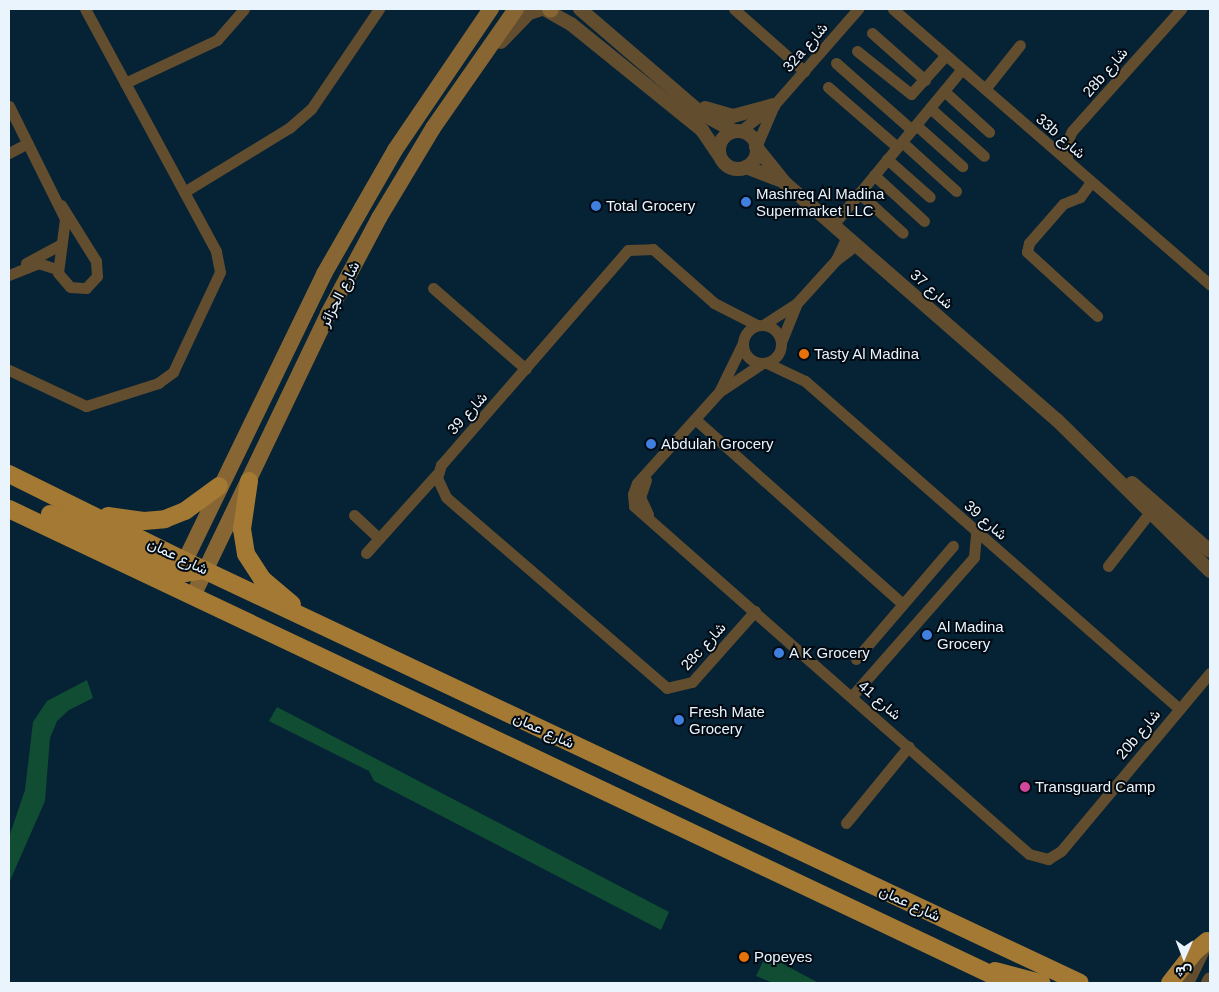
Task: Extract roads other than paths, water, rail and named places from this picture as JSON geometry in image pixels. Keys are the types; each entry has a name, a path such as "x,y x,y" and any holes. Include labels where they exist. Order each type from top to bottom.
{"main road":[{"name":"شارع الجزائر","path":"182,581 219,486 289,342 368,194 491,9"},
{"name":"شارع الجزائر","path":"202,574 249,481 328,314 379,218 483,53 516,9"},
{"name":"شارع عمان","path":"9,474 89,512 182,581"},
{"path":"249,481 242,528 246,554 262,579 310,619"},
{"path":"89,512 144,521 165,519 185,511 219,486"},
{"name":"شارع عمان","path":"11,510 182,581 1008,983"},
{"path":"182,581 202,574 325,637 354,640"},
{"name":"شارع عمان","path":"182,581 202,574 310,619 1080,983"},
{"path":"1170,983 1194,952 1209,939"},
{"path":"980,970 1008,973 1041,983"}],"street":[{"path":"9,370 80,404 92,406 169,377 220,272 216,251 85,9"},
{"path":"127,87 224,35 244,9"},
{"path":"182,188 289,128 311,109 379,9"},
{"path":"483,53 505,38 528,13 547,9 702,130 730,167 746,167 754,160 756,147 750,135 709,119 580,9"},
{"path":"734,9 804,71"},
{"name":"32a شارع","path":"737,131 774,105 858,9"},
{"name":"33b شارع","path":"893,9 1210,285"},
{"name":"28b شارع","path":"1067,160 1067,142 1072,132 1181,9"},
{"path":"872,33 925,80"},
{"path":"985,89 1020,46"},
{"path":"857,51 908,94 925,80 946,55"},
{"path":"836,63 962,166"},
{"path":"833,225 962,69"},
{"path":"828,87 956,190"},
{"path":"944,91 989,132"},
{"path":"681,96 724,115 742,115 774,105"},
{"name":"32a شارع","path":"756,147 774,105"},
{"path":"9,106 61,205 96,262 97,276 90,286 74,289 62,281 56,269 66,224 61,205"},
{"path":"930,108 984,156"},
{"path":"720,155 722,140 737,131"},
{"path":"9,145 26,139"},
{"path":"9,152 26,139"},
{"name":"شارع 37","path":"756,147 785,183 1210,551"},
{"path":"888,159 930,197"},
{"name":"شارع 37","path":"746,167 785,183"},
{"path":"874,176 924,221"},
{"path":"1091,182 1080,197 1063,204 1029,243 1027,252 1097,316"},
{"path":"860,193 903,233"},
{"path":"851,241 797,303 747,332 719,392 696,419 903,604"},
{"path":"9,275 61,244"},
{"name":"شارع 39","path":"366,553 633,248 652,249 714,303 760,325"},
{"path":"22,268 43,263 56,269"},
{"path":"1198,274 1210,274"},
{"path":"433,288 526,368"},
{"path":"719,392 764,363 777,357 797,303"},
{"path":"760,325 773,328 782,340"},
{"path":"743,343 750,359 764,363"},
{"name":"شارع 39","path":"764,363 805,381 1180,709"},
{"name":"شارع 41","path":"696,419 650,473 641,501 657,525 1015,839 1043,852 1070,838"},
{"name":"شارع 37","path":"1057,420 1210,572"},
{"path":"419,492 441,492 437,474"},
{"name":"28c شارع","path":"441,492 667,688 692,682 755,611"},
{"path":"1108,566 1150,512"},
{"path":"354,515 379,538"},
{"path":"852,696 974,557 976,532"},
{"path":"875,670 858,657 953,546"},
{"path":"912,593 928,610"},
{"name":"20b شارع","path":"1070,838 1210,673"},
{"path":"846,823 909,746"},
{"path":"1187,983 1209,939"},
{"path":"1208,983 1210,979"}],"place":[{"name":"Mashreq Al Madina Supermarket LLC","path":"746,202"},
{"name":"Total Grocery","path":"596,206"},
{"name":"Tasty Al Madina","path":"804,354"},
{"name":"Abdulah Grocery","path":"651,444"},
{"name":"Al Madina Grocery","path":"927,635"},
{"name":"A K Grocery","path":"779,653"},
{"name":"Fresh Mate Grocery","path":"679,720"},
{"name":"Transguard Camp","path":"1025,787"},
{"name":"Popeyes","path":"744,957"}]}
